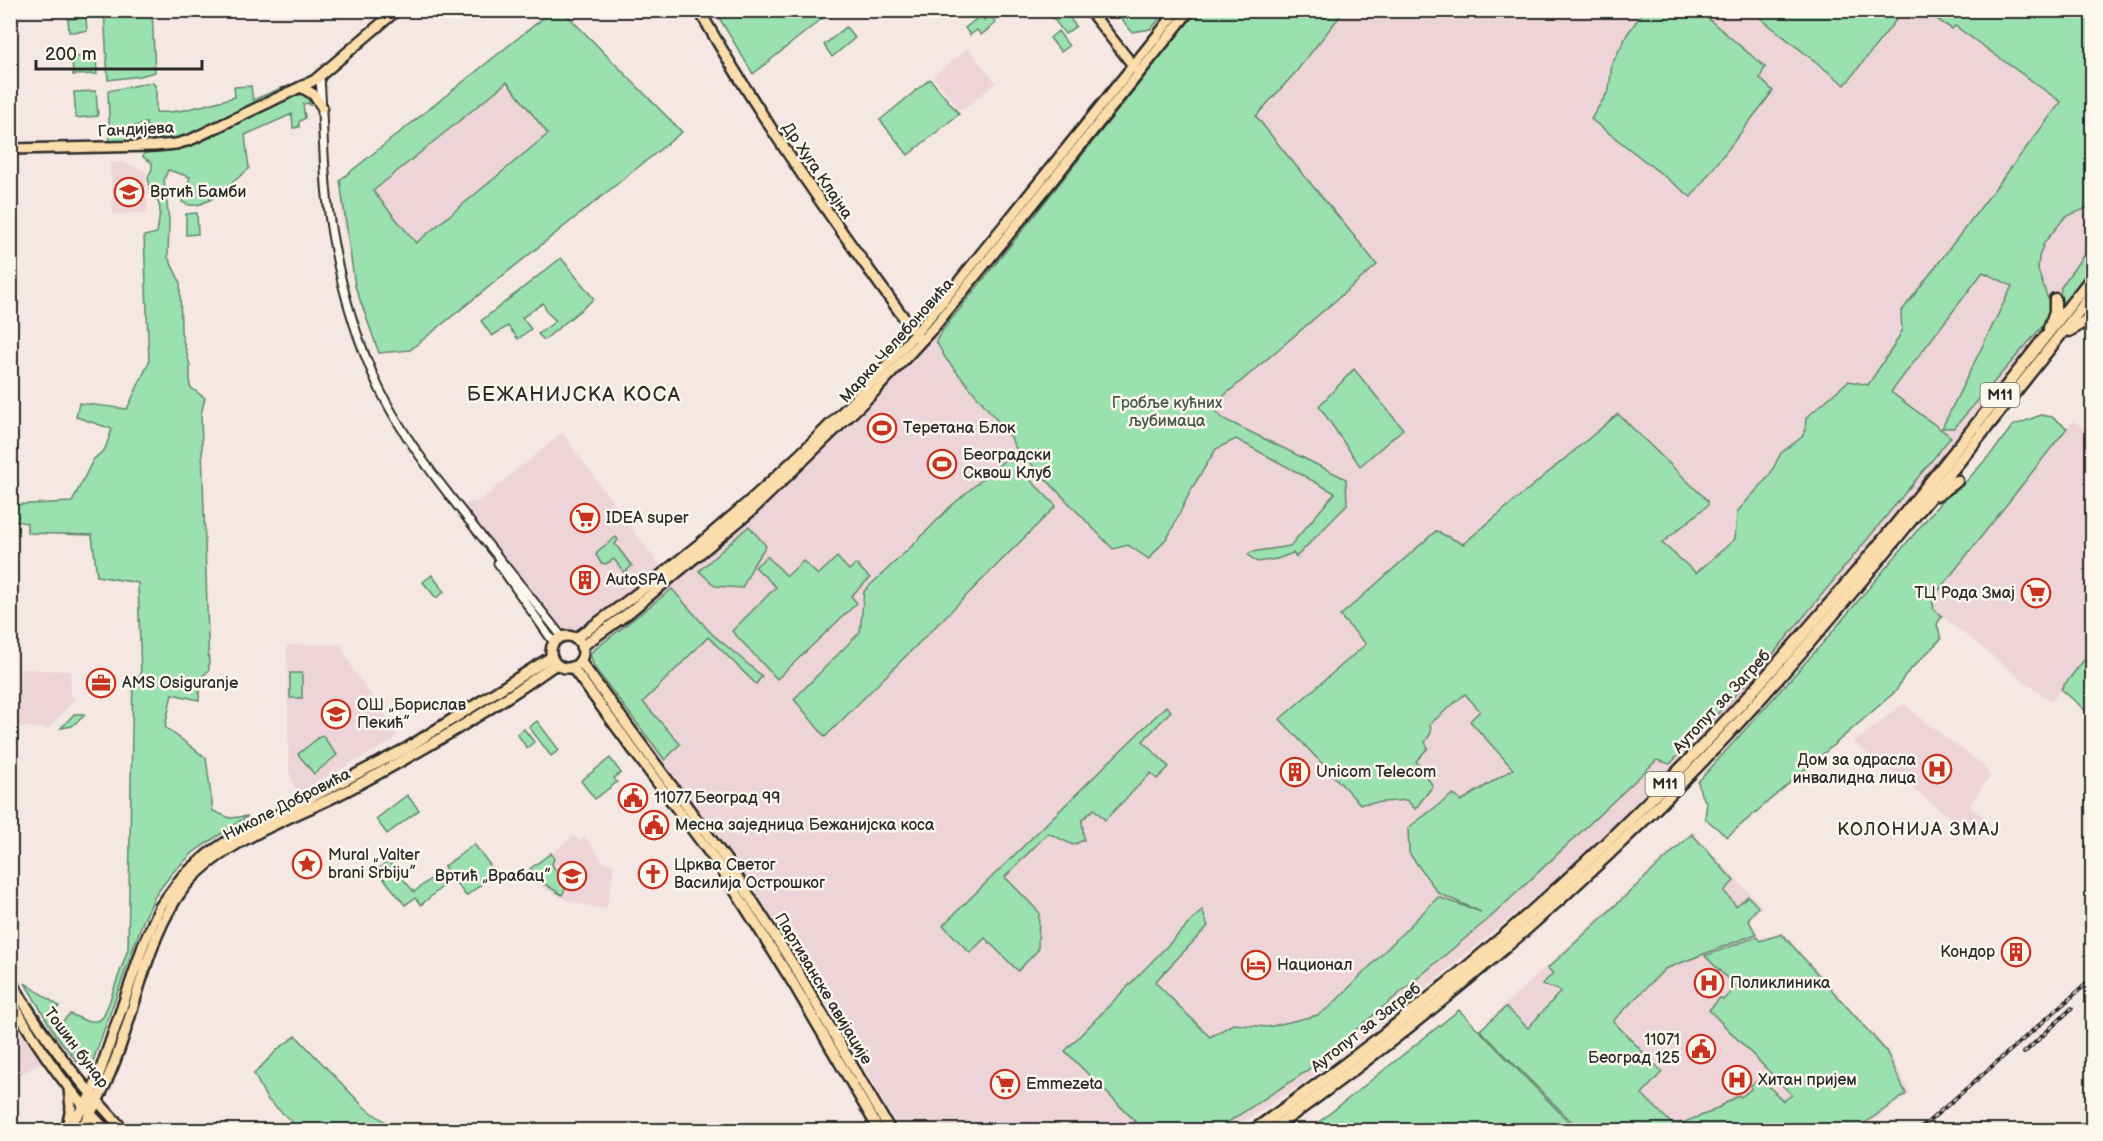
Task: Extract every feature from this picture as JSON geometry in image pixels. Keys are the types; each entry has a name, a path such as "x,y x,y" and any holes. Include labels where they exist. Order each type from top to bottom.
{"highway":[{"name":"Аутопут за Загреб","path":"1254,1131 1353,1058 1452,980 1578,869 1653,797 1756,689 1801,638 2042,342 2092,277"},
{"name":"Аутопут за Загреб","path":"1271,1131 1356,1069 1455,990 1540,917 1615,848 1700,763 1774,684 1923,506 2092,294"},
{"path":"2042,342 2053,317 2055,299"},
{"path":"2055,343 2078,324 2092,317"},
{"path":"1923,506 1957,481"}],"main road":[{"name":"Гандијева","path":"10,149 154,147 190,140 320,77 397,10"},
{"name":"Др Хуга Клајна","path":"699,10 746,91 787,154 834,223 919,338"},
{"path":"1089,10 1136,70"},
{"name":"Марка Челебоновића","path":"1136,70 1178,10"},
{"name":"Марка Челебоновића","path":"578,643 636,607 752,512 828,439 919,338 1136,70 1190,10"},
{"path":"301,87 313,94 322,107"},
{"path":"558,640 578,643 576,664 564,668 554,660 551,649 558,640"},
{"name":"Николе Добровића","path":"88,1110 91,1094 141,951 156,916 175,885 194,866 229,840 426,738 554,660"},
{"name":"Николе Добровића","path":"88,1110 97,1102 115,1059 158,934 173,904 194,877 215,859 250,838 344,793 438,741 554,660"},
{"name":"Партизанске авијације","path":"576,664 720,867 808,1008 879,1131"},
{"name":"Партизанске авијације","path":"576,664 727,861 796,969 890,1131"},
{"name":"Тошин бунар","path":"10,979 42,1031 76,1077 124,1131"},
{"name":"Тошин бунар","path":"10,998 68,1084 106,1131"},
{"path":"76,1077 91,1076 101,1069"},
{"path":"66,1130 71,1108 68,1084"},
{"path":"66,1130 88,1110"},
{"path":"80,1131 88,1110"},
{"path":"89,1131 100,1131"}],"street":[{"path":"320,77 326,184 334,247 349,308 368,362 383,396 408,439 558,640"}],"shaded area":[{"path":"552,11 563,11 682,132 409,350 379,353 355,286 342,220 340,180"},
{"path":"1196,11 2092,11 2092,268 1956,440 1772,662 1650,790 1559,877 1382,1024 1306,1081 1231,1130 901,1130 874,1089 876,1087 808,972 736,861 593,669 588,657 589,649 711,553 770,501 923,349"},
{"path":"968,48 996,83 961,111 933,76"},
{"name":"Вртић Бамби","path":"124,162 145,171 148,212 113,215 110,163"},
{"name":"ТЦ Рода Змај","path":"2092,415 2092,650 2051,702 1934,610 1932,599 2073,420 2086,430 2085,425"},
{"path":"562,433 662,569 586,627 574,632 560,626 464,507 469,503 478,502"},
{"name":"ОШ „Борислав Пекић”","path":"341,644 352,668 396,730 396,735 392,741 301,791 295,789 289,771 287,645"},
{"path":"20,669 71,671 70,694 75,698 48,729 23,727 18,724"},
{"name":"Дом за одрасла инвалидна лица","path":"1901,705 1906,705 1983,765 1990,776 1971,803 1971,807 1990,823 1977,838 1854,743"},
{"path":"1692,831 1762,907 1750,920 1760,938 1783,932 1888,1050 1910,1094 1859,1130 1577,1130 1478,1030"},
{"name":"Вртић „Врабац”","path":"574,836 579,841 585,837 605,863 614,864 607,909 567,900 547,890 527,871"},
{"path":"11,1013 42,1062 11,1080"}],"green space":[{"path":"1883,10 1896,20 1845,85 1760,18 1766,11"},
{"path":"104,11 152,11 155,72 108,80"},
{"path":"552,11 563,11 682,132 410,350 379,353 355,286 340,180","holes":["507,82 548,134 416,243 373,191"]},
{"path":"715,11 819,11 824,17 753,74"},
{"path":"1054,11 1064,11 1076,26 1065,34 1050,14"},
{"path":"1115,11 1166,11 1151,29 1132,32"},
{"name":"Гробље кућних љубимаца","path":"1197,11 1344,11 1295,73 1256,116 1377,265 1212,406 1222,418 1346,479 1347,505 1296,557 1293,553 1277,559 1257,562 1248,555 1251,552 1290,546 1335,493 1236,439 1216,449 1192,488 1169,535 1149,559 1128,545 1113,549 1014,446 1011,437 946,359 936,341"},
{"path":"1644,11 1699,11 1765,67 1760,78 1773,91 1691,197 1591,119 1609,90 1612,64 1628,33"},
{"path":"1924,11 2092,11 2092,206 2065,217 2044,243 2039,257 2038,270 2051,308 2047,321 1954,428 1942,428 2012,286 1983,272 1891,392 1951,437 1769,659 1670,764 1657,760 1492,916 1304,1073 1216,1130 1132,1130 1135,1121 1065,1051 1202,910 1208,926 1155,982 1210,1037 1233,1024 1268,1027 1318,1015 1331,1006 1438,897 1481,912 1438,893 1409,853 1408,828 1453,794 1461,801 1513,769 1470,721 1480,711 1465,694 1430,724 1431,733 1425,742 1428,748 1416,761 1433,786 1415,809 1407,800 1360,804 1280,719 1366,644 1340,616 1436,531 1463,544 1618,414 1708,501 1708,505 1662,543 1696,573 1735,539 1737,512 1769,476 1781,453 1802,437 1806,418 1849,381 1868,385 1902,331 1901,312 2061,102 1955,26 1952,29"},
{"path":"990,15 996,23 981,35 977,30 970,35 965,28 980,16 984,20"},
{"path":"86,18 87,31 69,32 68,19"},
{"path":"846,27 855,38 832,57 824,45"},
{"path":"1058,31 1069,46 1061,52 1050,38"},
{"path":"96,56 97,74 73,75 72,57"},
{"path":"930,79 959,114 908,155 880,120"},
{"path":"152,82 156,87 156,112 185,110 235,97 234,87 251,86 253,100 284,87 287,91 199,132 179,138 150,140 146,123 127,128 126,145 110,142 108,91"},
{"path":"96,91 98,116 76,118 74,92"},
{"path":"296,95 306,95 311,106 308,103 303,104 305,118 299,122 299,127 293,128 292,114 245,135 249,169 208,201 190,205 182,202 190,177 168,170 164,180 169,220 168,257 180,282 181,332 190,365 190,387 205,398 201,414 209,670 200,679 199,700 172,694 165,727 206,758 213,811 230,818 248,816 195,851 172,873 155,896 142,924 92,1064 88,1067 80,1065 55,1034 25,983 59,1006 53,1014 56,1028 70,1014 86,1021 98,1021 103,1017 109,1003 128,949 133,677 141,676 138,583 97,576 92,535 27,533 27,523 11,520 10,505 72,502 93,460 105,449 112,429 76,417 79,403 127,409 149,362 144,236 157,233 160,210 158,201 150,193 148,177 152,163 143,157 144,153 170,151 199,143"},
{"path":"197,213 198,234 186,235 186,214"},
{"path":"2092,243 2092,268 2058,312 2061,287"},
{"path":"561,258 594,299 544,340 538,334 556,321 547,312 543,303 522,318 531,329 518,339 508,326 492,336 481,321"},
{"path":"1354,369 1403,429 1360,466 1319,406"},
{"path":"2041,415 2052,417 2067,428 1932,599 1934,610 1942,616 1937,624 1941,639 1905,675 1896,691 1727,837 1705,818 1707,803 1701,795 1698,782 1822,644 1940,503 1963,485 2012,426"},
{"path":"1008,457 1056,506 825,737 794,699 860,632 864,591 950,507"},
{"path":"749,526 766,546 742,588 715,586 699,571"},
{"path":"616,537 618,540 615,544 632,566 624,573 614,559 606,564 601,563 596,555"},
{"path":"767,556 787,576 803,561 818,575 837,557 849,570 856,564 870,578 851,596 857,603 777,679 732,631 776,587 755,567"},
{"path":"432,575 444,592 436,598 423,582"},
{"path":"672,589 711,633 762,676 756,684 708,637 643,702 680,744 665,760 594,667 590,653"},
{"path":"2092,650 2092,716 2061,689"},
{"path":"290,673 302,673 302,698 290,698"},
{"path":"1166,706 1171,711 1143,741 1169,767 1157,779 1151,773 1105,820 1094,809 1082,820 1084,840 1073,845 1048,833 1005,877 1039,912 1038,950 1018,971 985,938 970,953 943,925"},
{"path":"74,714 84,714 84,716 72,726 61,728"},
{"path":"537,721 559,750 551,756 529,727"},
{"path":"524,729 534,742 527,748 517,734"},
{"path":"322,735 337,755 314,774 298,754"},
{"path":"610,758 621,773 614,778 617,782 595,799 581,781"},
{"path":"407,795 419,810 387,834 376,819"},
{"path":"1692,834 1734,881 1724,891 1736,906 1748,896 1758,907 1748,919 1756,934 1665,969 1613,1021 1662,1072 1642,1094 1674,1126 1711,1112 1739,1095 1741,1097 1761,1078 1783,1101 1792,1095 1709,1010 1720,998 1723,1000 1736,987 1705,956 1756,937 1760,941 1782,934 1886,1051 1906,1094 1855,1130 1580,1130 1480,1030 1506,1007 1528,1028 1561,991 1542,984 1553,974 1548,968"},
{"path":"474,844 496,873 466,896 444,867"},
{"path":"551,853 554,858 552,865 567,886 562,895 538,880 530,869"},
{"path":"388,861 414,892 434,876 442,887 421,905 415,898 405,905 377,870"},
{"path":"1459,1010 1577,1130 1309,1130"},
{"path":"296,1036 364,1107 397,1130 301,1130 267,1099 254,1074 279,1048"}],"railway":[{"path":"1919,1130 2092,979"},
{"path":"2024,1053 2072,1008"}],"place":[{"name":"Вртић Бамби","path":"129,192"},
{"name":"Теретана Блок","path":"882,428"},
{"name":"Београдски Сквош Клуб","path":"942,464"},
{"name":"IDEA super","path":"585,518"},
{"name":"AutoSPA","path":"585,580"},
{"name":"ТЦ Рода Змај","path":"2036,593"},
{"name":"AMS Osiguranje","path":"101,683"},
{"name":"ОШ „Борислав Пекић”","path":"336,714"},
{"name":"Дом за одрасла инвалидна лица","path":"1937,769"},
{"name":"Unicom Telecom","path":"1295,772"},
{"name":"11077 Београд 99","path":"633,798"},
{"name":"Месна заједница Бежанијска коса","path":"654,825"},
{"name":"Mural „Valter brani Srbiju”","path":"307,864"},
{"name":"Црква Светог Василија Острошког","path":"653,874"},
{"name":"Вртић „Врабац”","path":"572,876"},
{"name":"Кондор","path":"2016,952"},
{"name":"Национал","path":"1256,965"},
{"name":"Поликлиника","path":"1709,983"},
{"name":"11071 Београд 125","path":"1701,1049"},
{"name":"Хитан пријем","path":"1737,1080"},
{"name":"Emmezeta","path":"1005,1084"}],"district":[{"name":"БЕЖАНИЈСКА КОСА","path":"574,395"},
{"name":"КОЛОНИЈА ЗМАЈ","path":"1919,829"}]}
